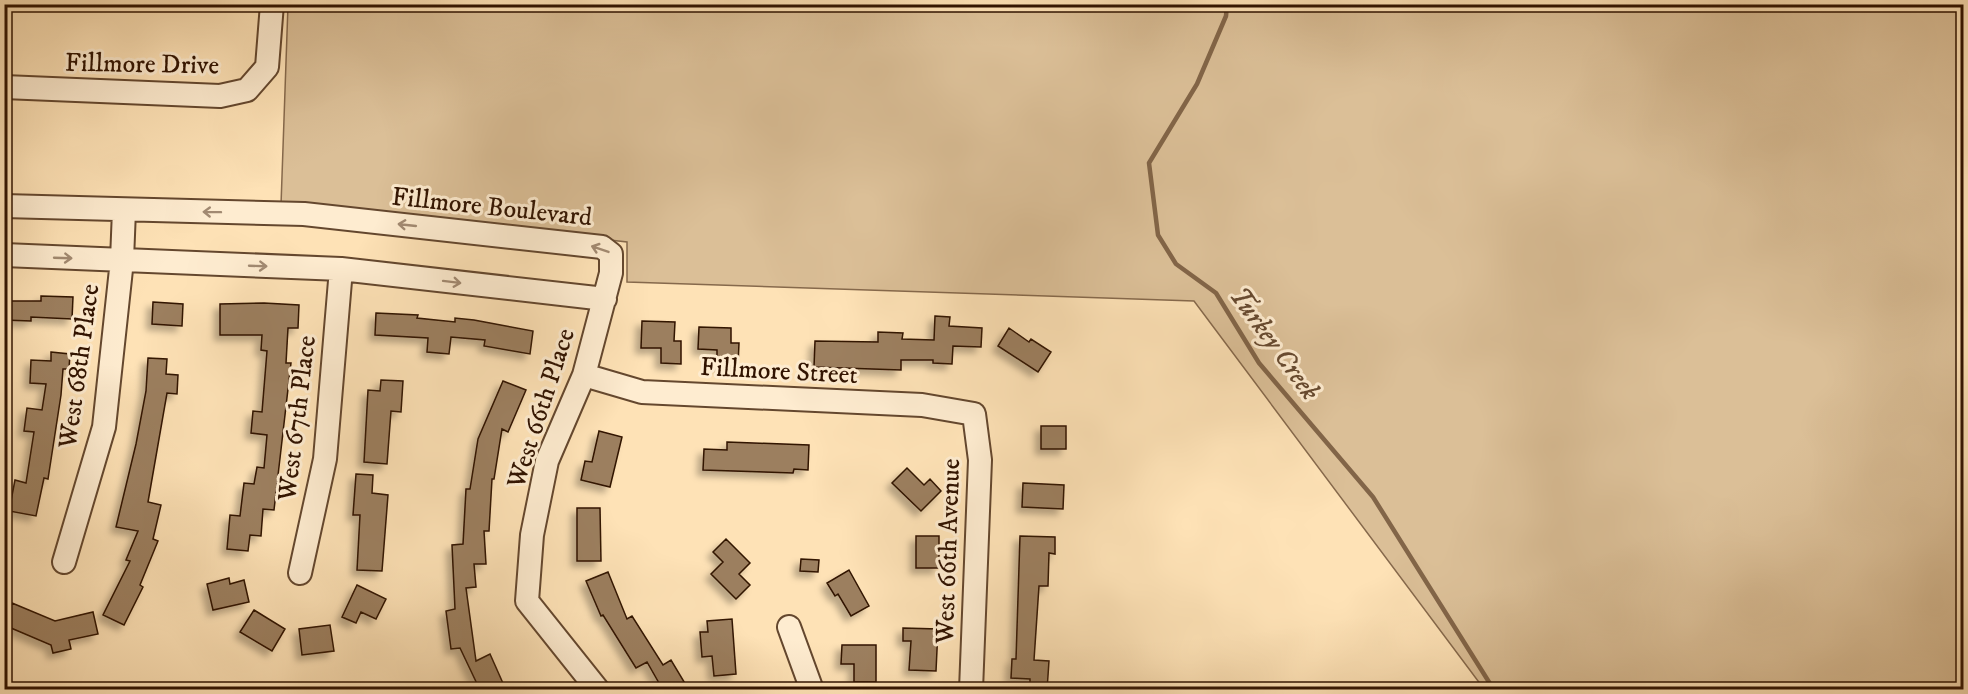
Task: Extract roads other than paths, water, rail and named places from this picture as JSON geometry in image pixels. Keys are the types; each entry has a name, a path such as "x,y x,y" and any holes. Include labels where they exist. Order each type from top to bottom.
{"street":[{"name":"Fillmore Drive","path":"4,87 220,96 247,90 267,67 272,4"},
{"name":"Fillmore Boulevard","path":"4,206 304,214 602,247 611,254 611,273 605,299"},
{"name":"West 68th Place","path":"64,562 104,427 122,260 124,210"},
{"path":"4,255 341,269 605,299"},
{"name":"West 67th Place","path":"300,573 325,459 341,269"},
{"name":"West 66th Place","path":"598,690 527,601 532,535 547,461 584,375 605,299"},
{"name":"Fillmore Street","path":"584,375 642,392 921,405 974,414"},
{"name":"West 66th Avenue","path":"971,690 980,460 974,414"},
{"path":"789,627 812,690"}],"waterway":[{"name":"Turkey Creek","path":"1227,4 1226,16 1197,84 1149,163 1158,235 1176,264 1216,293 1259,363 1373,497 1494,690"}]}
